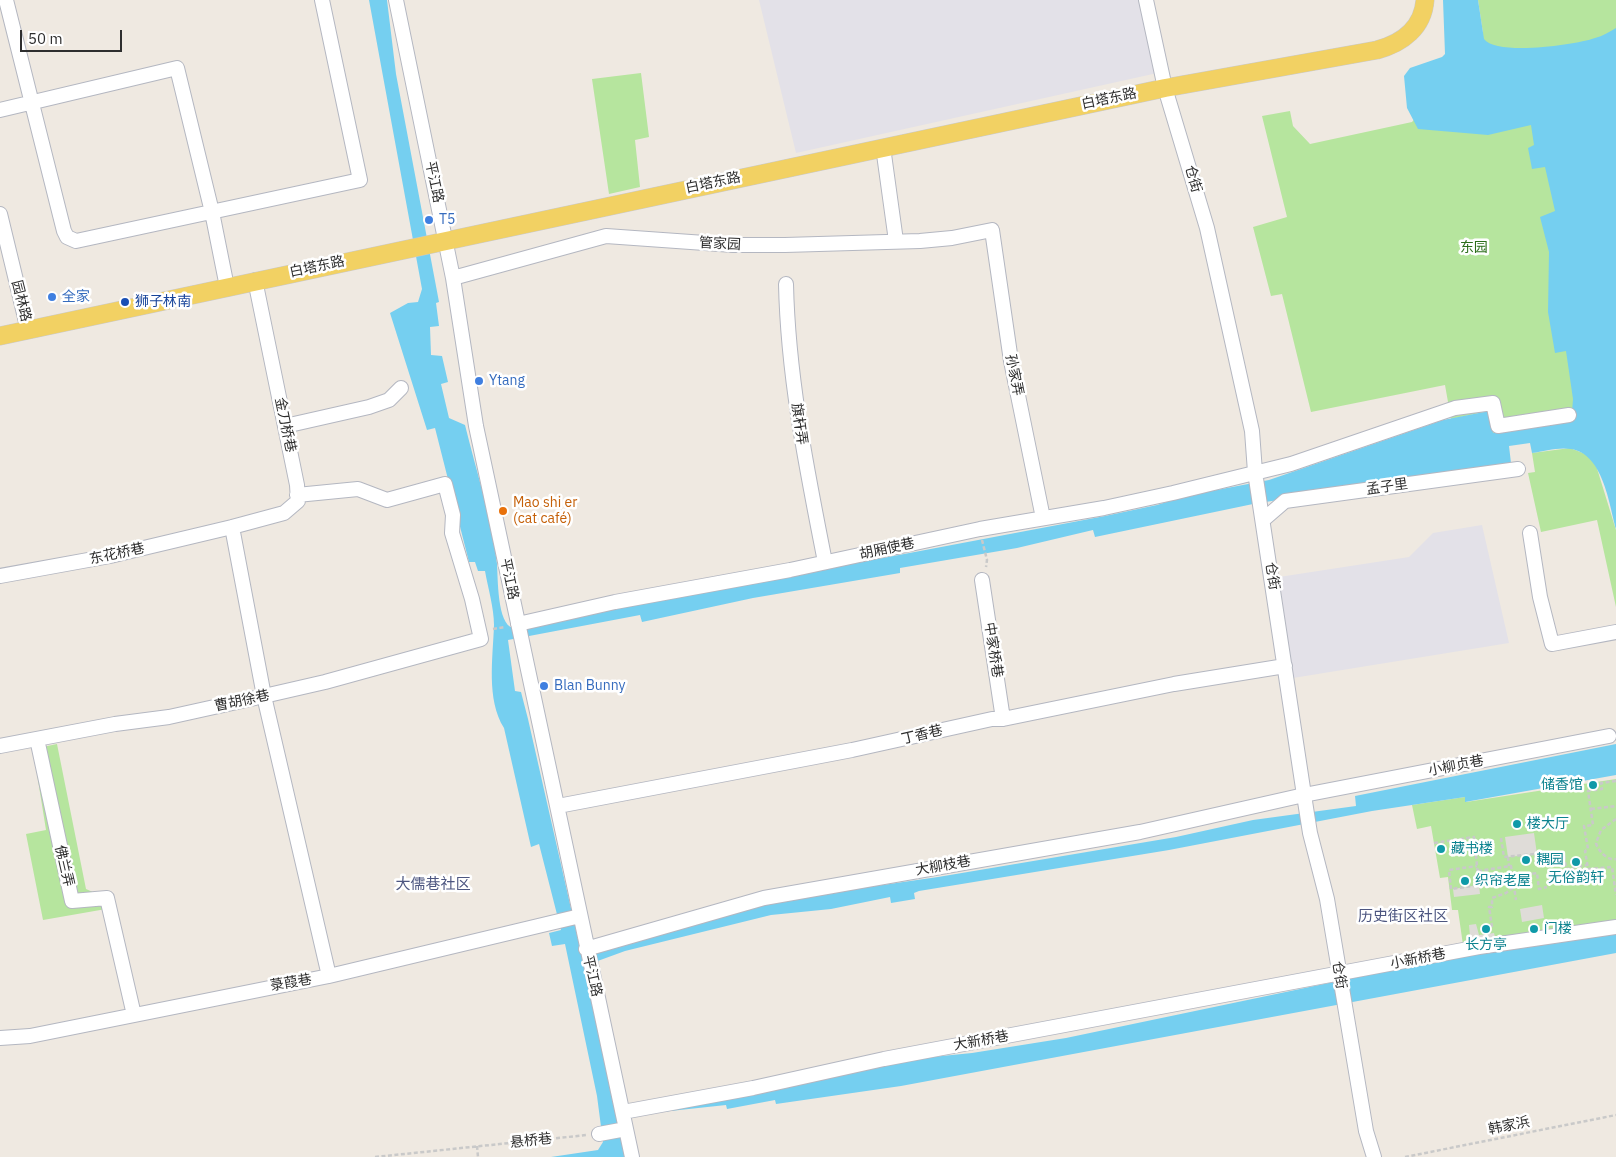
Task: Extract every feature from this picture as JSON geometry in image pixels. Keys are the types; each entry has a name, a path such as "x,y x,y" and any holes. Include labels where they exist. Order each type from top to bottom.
{"main road":[{"name":"白塔东路","path":"0,336 255,280 1165,88 1384,48 1404,38 1420,22 1425,0"}],"street":[{"path":"6,0 30,103 64,231 67,237 76,241 88,240 360,180 322,0"},
{"name":"平江路","path":"396,0 441,241 453,278 476,426 558,806 578,916 632,1157"},
{"name":"仓街","path":"1146,0 1165,88 1207,228 1252,432 1262,517 1310,833 1327,899 1344,1011 1366,1132 1374,1157"},
{"path":"0,110 177,68 212,212 226,287"},
{"path":"883,147 896,241"},
{"name":"园林路","path":"0,214 28,330"},
{"name":"管家园","path":"453,278 606,236 733,245 952,238 992,230"},
{"name":"孙家弄","path":"992,230 1011,361 1043,518"},
{"name":"金刀桥巷","path":"255,280 297,495"},
{"name":"旗杆弄","path":"786,284 787,327 801,442 825,562"},
{"path":"285,426 369,407 389,400 401,388"},
{"name":"胡厢使巷","path":"520,628 615,602 825,562 980,529 1113,506 1256,475 1455,408 1494,403 1498,426 1569,415"},
{"name":"孟子里","path":"1262,517 1285,501 1518,469"},
{"path":"329,976 264,696 232,527 284,513 298,501 297,495 358,489 387,500 445,484 453,515 452,533 472,599 486,635"},
{"name":"东花桥巷","path":"0,576 110,556 232,527"},
{"path":"1530,533 1540,597 1552,644 1616,632"},
{"name":"中家桥巷","path":"982,580 1003,719"},
{"name":"曹胡徐巷","path":"0,746 115,724 169,717 264,696 325,682 486,635"},
{"name":"丁香巷","path":"558,806 852,750 992,719 1003,719 1174,684 1285,666"},
{"name":"小柳贞巷","path":"1304,795 1608,736"},
{"name":"佛兰弄","path":"37,739 72,901 107,898 134,1015"},
{"name":"大柳枝巷","path":"588,956 764,898 1140,832 1304,795"},
{"name":"菉葭巷","path":"0,1038 30,1036 329,976 578,916"},
{"name":"小新桥巷","path":"1339,977 1479,947 1616,927"},
{"name":"大新桥巷","path":"624,1121 754,1088 884,1059 1339,977"},
{"path":"599,1134 624,1121"}],"path":[{"path":"983,542 987,560"},
{"path":"486,635 501,628"},
{"path":"1616,780 1601,783 1602,788 1588,790 1593,825 1584,826 1588,849 1585,851 1588,869 1612,867 1616,895"},
{"path":"1591,809 1616,806"},
{"path":"1616,819 1601,830 1596,843 1599,850 1609,859 1616,859"},
{"path":"1434,843 1474,837 1478,866 1479,885 1451,889 1449,870 1478,866"},
{"path":"1501,838 1504,858 1535,854 1536,858 1564,854 1566,869 1587,865"},
{"path":"1508,857 1516,900"},
{"path":"1478,871 1509,866"},
{"path":"1513,877 1537,873 1539,889 1547,887"},
{"path":"1492,927 1489,907 1492,907 1492,898 1506,893 1514,887"},
{"name":"韩家浜","path":"1405,1157 1616,1115"},
{"name":"悬桥巷","path":"375,1157 599,1134"},
{"path":"477,1146 478,1157"}],"shaded area":[{"path":"759,0 1144,0 1162,72 796,153"},
{"path":"1482,525 1509,643 1293,678 1279,577 1409,557 1433,533"},
{"path":"1534,833 1537,854 1508,857 1505,837"},
{"path":"1479,885 1480,894 1454,897 1453,889"},
{"path":"1542,905 1544,918 1522,922 1520,909"},
{"path":"1476,924 1479,935 1494,933 1495,937 1503,936 1503,939 1468,945 1467,937 1470,936 1469,925"}],"green space":[{"name":"东园","path":"1478,0 1616,0 1616,423 1528,428 1492,433 1489,411 1451,419 1445,385 1311,412 1282,294 1271,296 1253,227 1287,217 1262,116 1290,111 1293,126 1310,144 1412,122 1483,33"},
{"path":"641,73 649,137 635,140 640,187 609,194 592,79"},
{"path":"1570,448 1588,455 1595,462 1616,530 1616,607 1597,520 1541,532 1528,473 1535,472 1532,453"},
{"path":"57,744 86,889 104,897 106,909 43,920 26,834 46,830 33,749"},
{"name":"耦园","path":"1616,779 1616,922 1463,945 1458,910 1452,910 1448,877 1440,878 1431,826 1417,829 1412,805 1465,797 1466,802"}],"water":[{"path":"369,0 387,0 396,74 439,302 436,303 439,326 430,327 431,355 442,356 448,382 441,384 449,418 465,425 495,547 501,610 508,625 513,628 1105,516 1157,505 1185,496 1269,480 1443,420 1489,411 1493,433 1528,428 1572,412 1573,399 1566,351 1555,353 1548,312 1549,252 1540,217 1555,211 1545,167 1532,169 1528,148 1534,145 1531,125 1488,135 1418,129 1407,108 1404,76 1410,68 1442,57 1445,54 1443,0 1478,0 1484,39 1491,44 1504,47 1519,48 1571,44 1598,37 1616,28 1616,529 1603,481 1591,460 1582,453 1571,449 1532,453 1530,443 1509,446 1511,463 1253,504 1095,537 1093,530 1017,548 900,568 900,573 753,598 642,622 640,615 508,640 515,691 521,692 528,719 582,957 785,899 938,877 1176,837 1253,820 1356,806 1355,796 1616,744 1616,775 1465,802 1465,797 1372,811 1169,850 919,891 914,893 915,899 891,903 890,897 831,909 771,915 625,951 584,966 618,1116 902,1060 972,1053 1066,1038 1429,962 1616,934 1616,953 901,1086 776,1104 775,1100 727,1109 726,1105 661,1112 619,1120 626,1157 551,1157 598,1150 603,1142 597,1096 565,944 552,946 549,933 561,930 539,844 531,847 504,728 498,717 495,704 492,678 494,618 485,571 478,571 475,562 469,562 435,428 427,430 390,313 408,303 418,302 422,289"}],"place":[{"name":"T5","path":"429,220"},
{"name":"全家","path":"52,297"},
{"name":"狮子林南","path":"125,302"},
{"name":"Ytang","path":"479,381"},
{"name":"Mao shi er (cat café)","path":"503,511"},
{"name":"Blan Bunny","path":"544,686"},
{"name":"储香馆","path":"1593,785"},
{"name":"楼大厅","path":"1517,824"},
{"name":"藏书楼","path":"1441,849"},
{"name":"耦园","path":"1526,860"},
{"name":"无俗韵轩","path":"1576,862"},
{"name":"织帘老屋","path":"1465,881"},
{"name":"长方亭","path":"1486,929"},
{"name":"门楼","path":"1534,929"}],"district":[{"name":"大儒巷社区","path":"433,885"},
{"name":"历史街区社区","path":"1403,917"}]}
